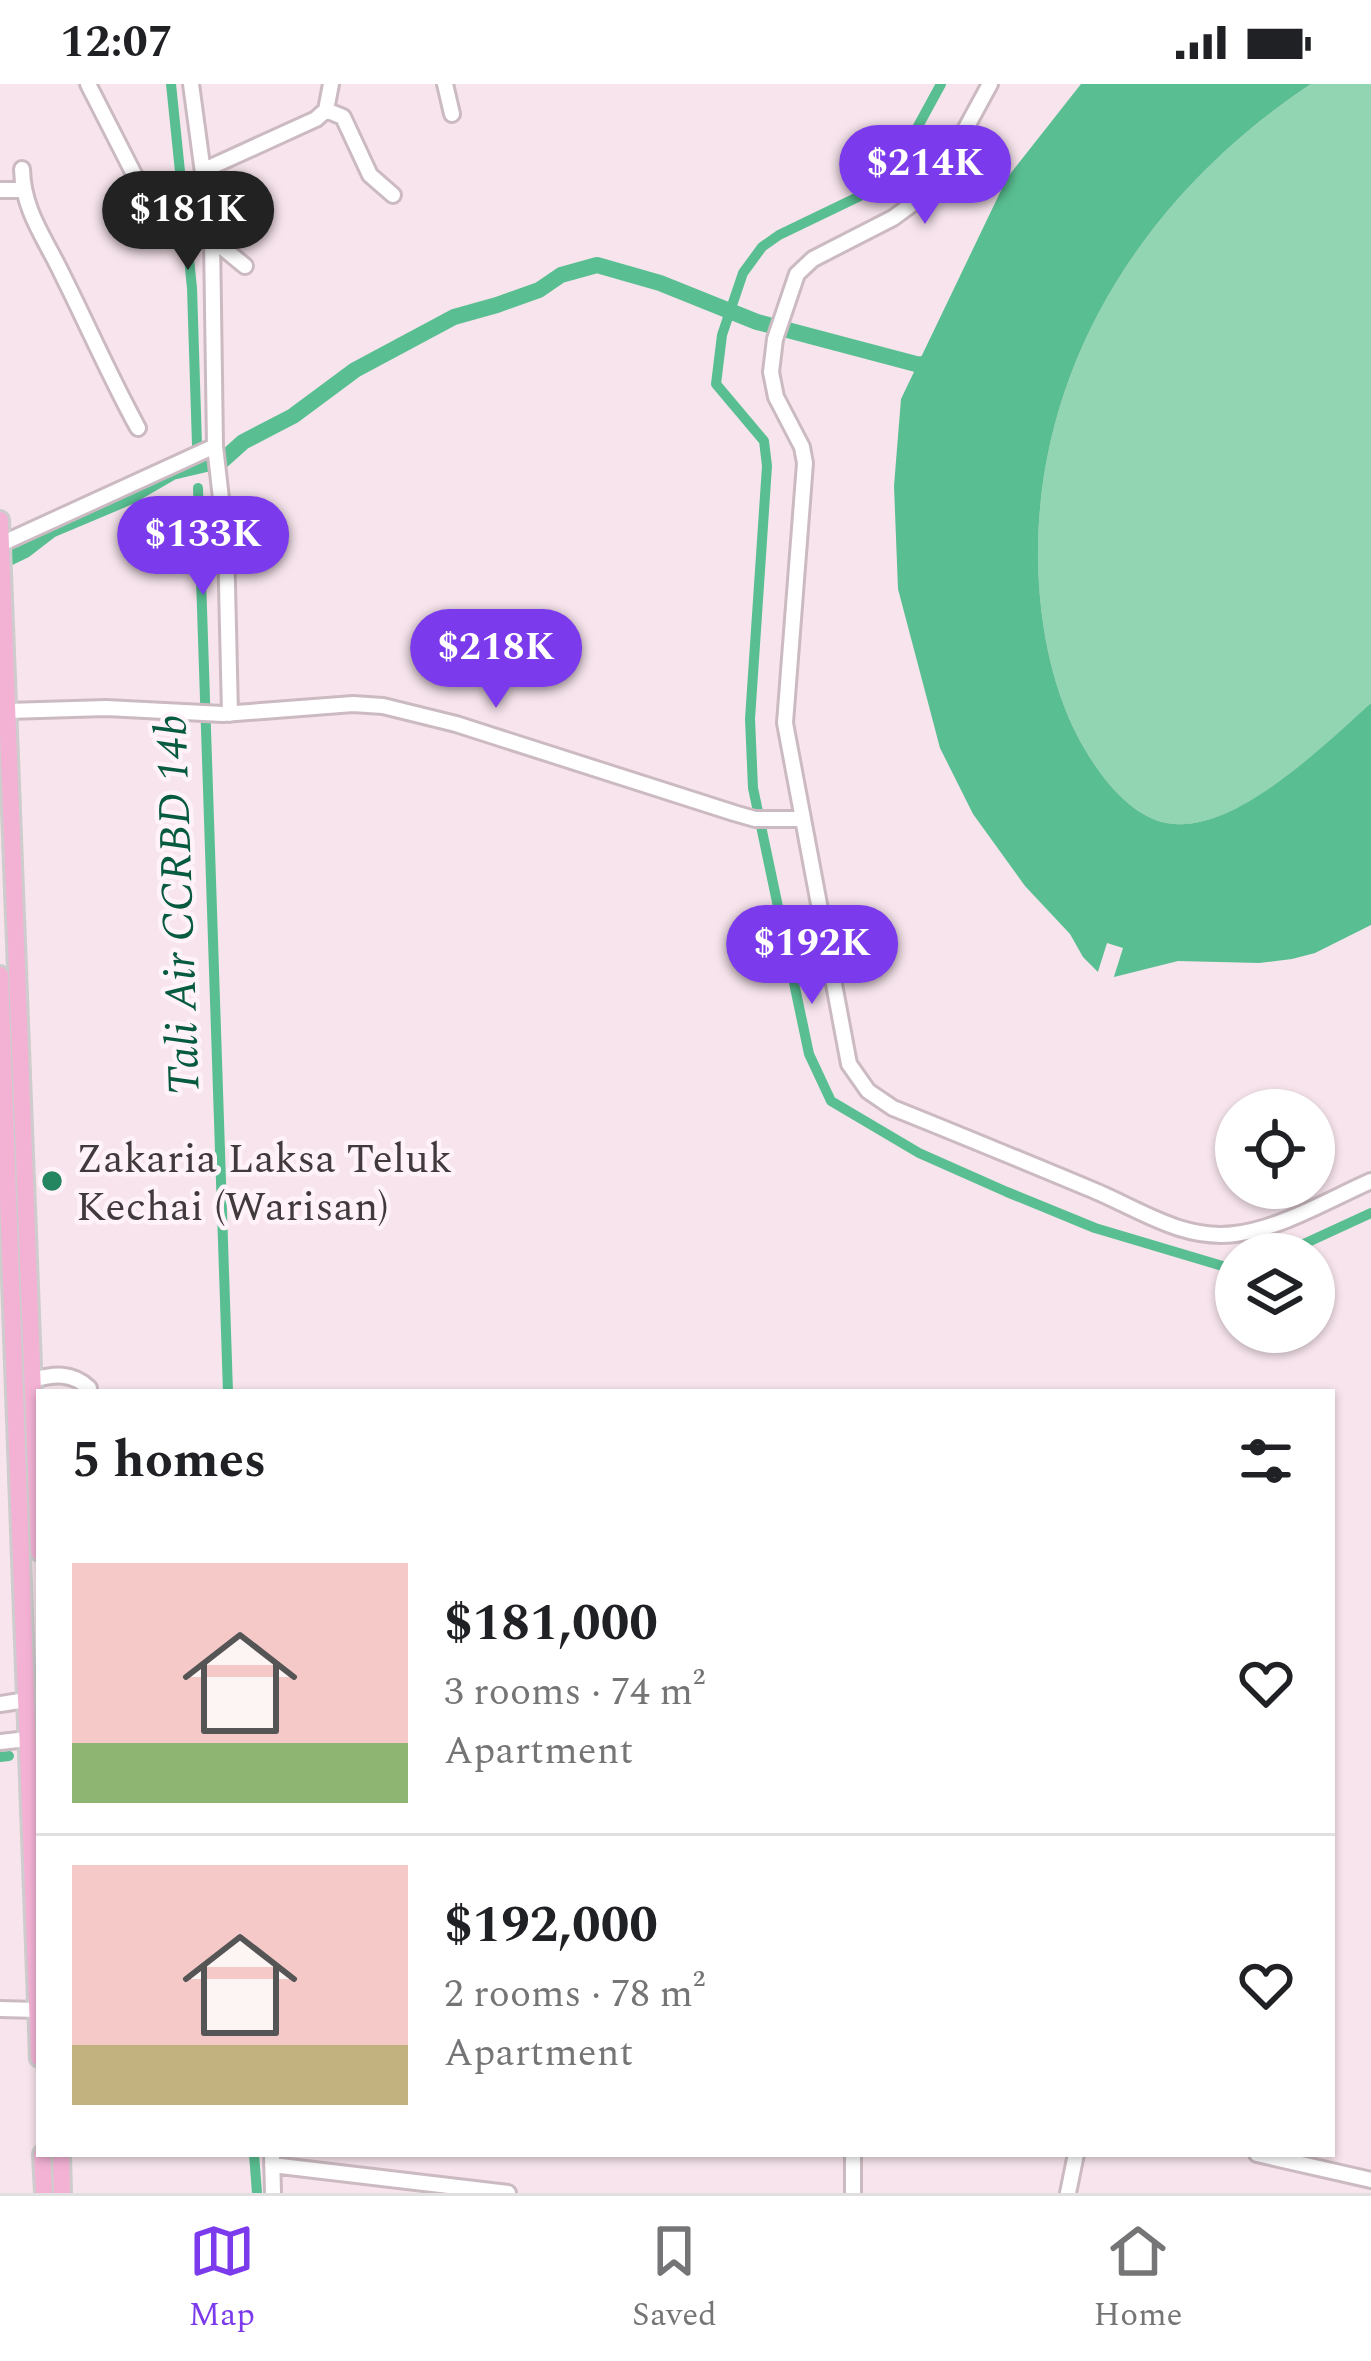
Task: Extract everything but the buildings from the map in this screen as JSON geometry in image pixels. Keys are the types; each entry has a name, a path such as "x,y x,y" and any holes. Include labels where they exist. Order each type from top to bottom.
{"main road":[{"path":"0,520 8,711 7,873 23,1121 36,1466"},
{"path":"0,975 4,1302 36,1983"},
{"path":"4,1123 23,1121"},
{"path":"42,2157 44,2193"},
{"path":"61,2157 62,2193"}],"street":[{"path":"88,84 137,180 134,195 116,208"},
{"path":"191,84 212,239 215,451 226,560 226,714"},
{"path":"204,170 316,119 326,110 331,84"},
{"path":"445,84 452,114"},
{"path":"990,84 947,163 923,196 893,218 804,265 775,339 772,385 805,463 785,709 846,1054 861,1083 878,1098 1153,1219 1199,1234 1230,1235 1262,1228 1371,1181"},
{"path":"326,110 343,117 370,175 393,195"},
{"path":"22,169 22,190 35,228 138,428"},
{"path":"0,190 22,190"},
{"path":"212,239 245,266"},
{"path":"1,545 215,451"},
{"path":"8,711 106,708 226,714 382,706 456,724 762,819 802,819"},
{"path":"33,1380 62,1374 89,1388"},
{"path":"0,1704 26,1700"},
{"path":"0,1742 27,1742"},
{"path":"0,2009 36,2010"},
{"path":"853,2157 854,2193"},
{"path":"1068,2193 1075,2157"},
{"path":"1270,2157 1371,2180"},
{"path":"273,2193 272,2159 508,2193"}],"shaded area":[{"path":"1081,84 1311,84 1253,127 1200,176 1153,229 1113,287 1081,350 1057,416 1043,486 1038,559 1048,650 1068,715 1104,778 1129,804 1158,821 1199,822 1253,799 1306,761 1371,703 1371,925 1292,959 1178,961 1114,977 1098,972 1025,886 973,814 940,748 898,589 894,486 901,399 1007,178"},
{"path":"1311,84 1371,84 1371,703 1306,761 1253,799 1200,822 1158,821 1129,804 1094,763 1077,735 1053,672 1038,559 1043,486 1057,416 1081,350 1113,287 1153,229 1253,127"}],"pier":[{"path":"1107,943 1123,948 1112,983 1096,978"}],"waterway":[{"name":"Tali Air CCRBD 14b","path":"171,84 192,288 197,445"},
{"path":"941,84 887,183 762,247 743,273 722,335 716,384 764,441 767,466 750,719 753,788 809,1054 831,1101 919,1153 1095,1228 1215,1264"},
{"path":"0,562 51,530 129,497 172,472 223,460 243,442 293,416 355,370 454,317 539,290 561,275 597,265 660,283 757,322 916,364 938,365"},
{"name":"Tali Air CCRBD 14b","path":"198,488 228,1389"},
{"path":"1328,1233 1371,1213"},
{"path":"0,1757 9,1756"},
{"path":"254,2157 257,2193"}],"place":[{"name":"Zakaria Laksa Teluk Kechai (Warisan)","path":"52,1181"}]}
